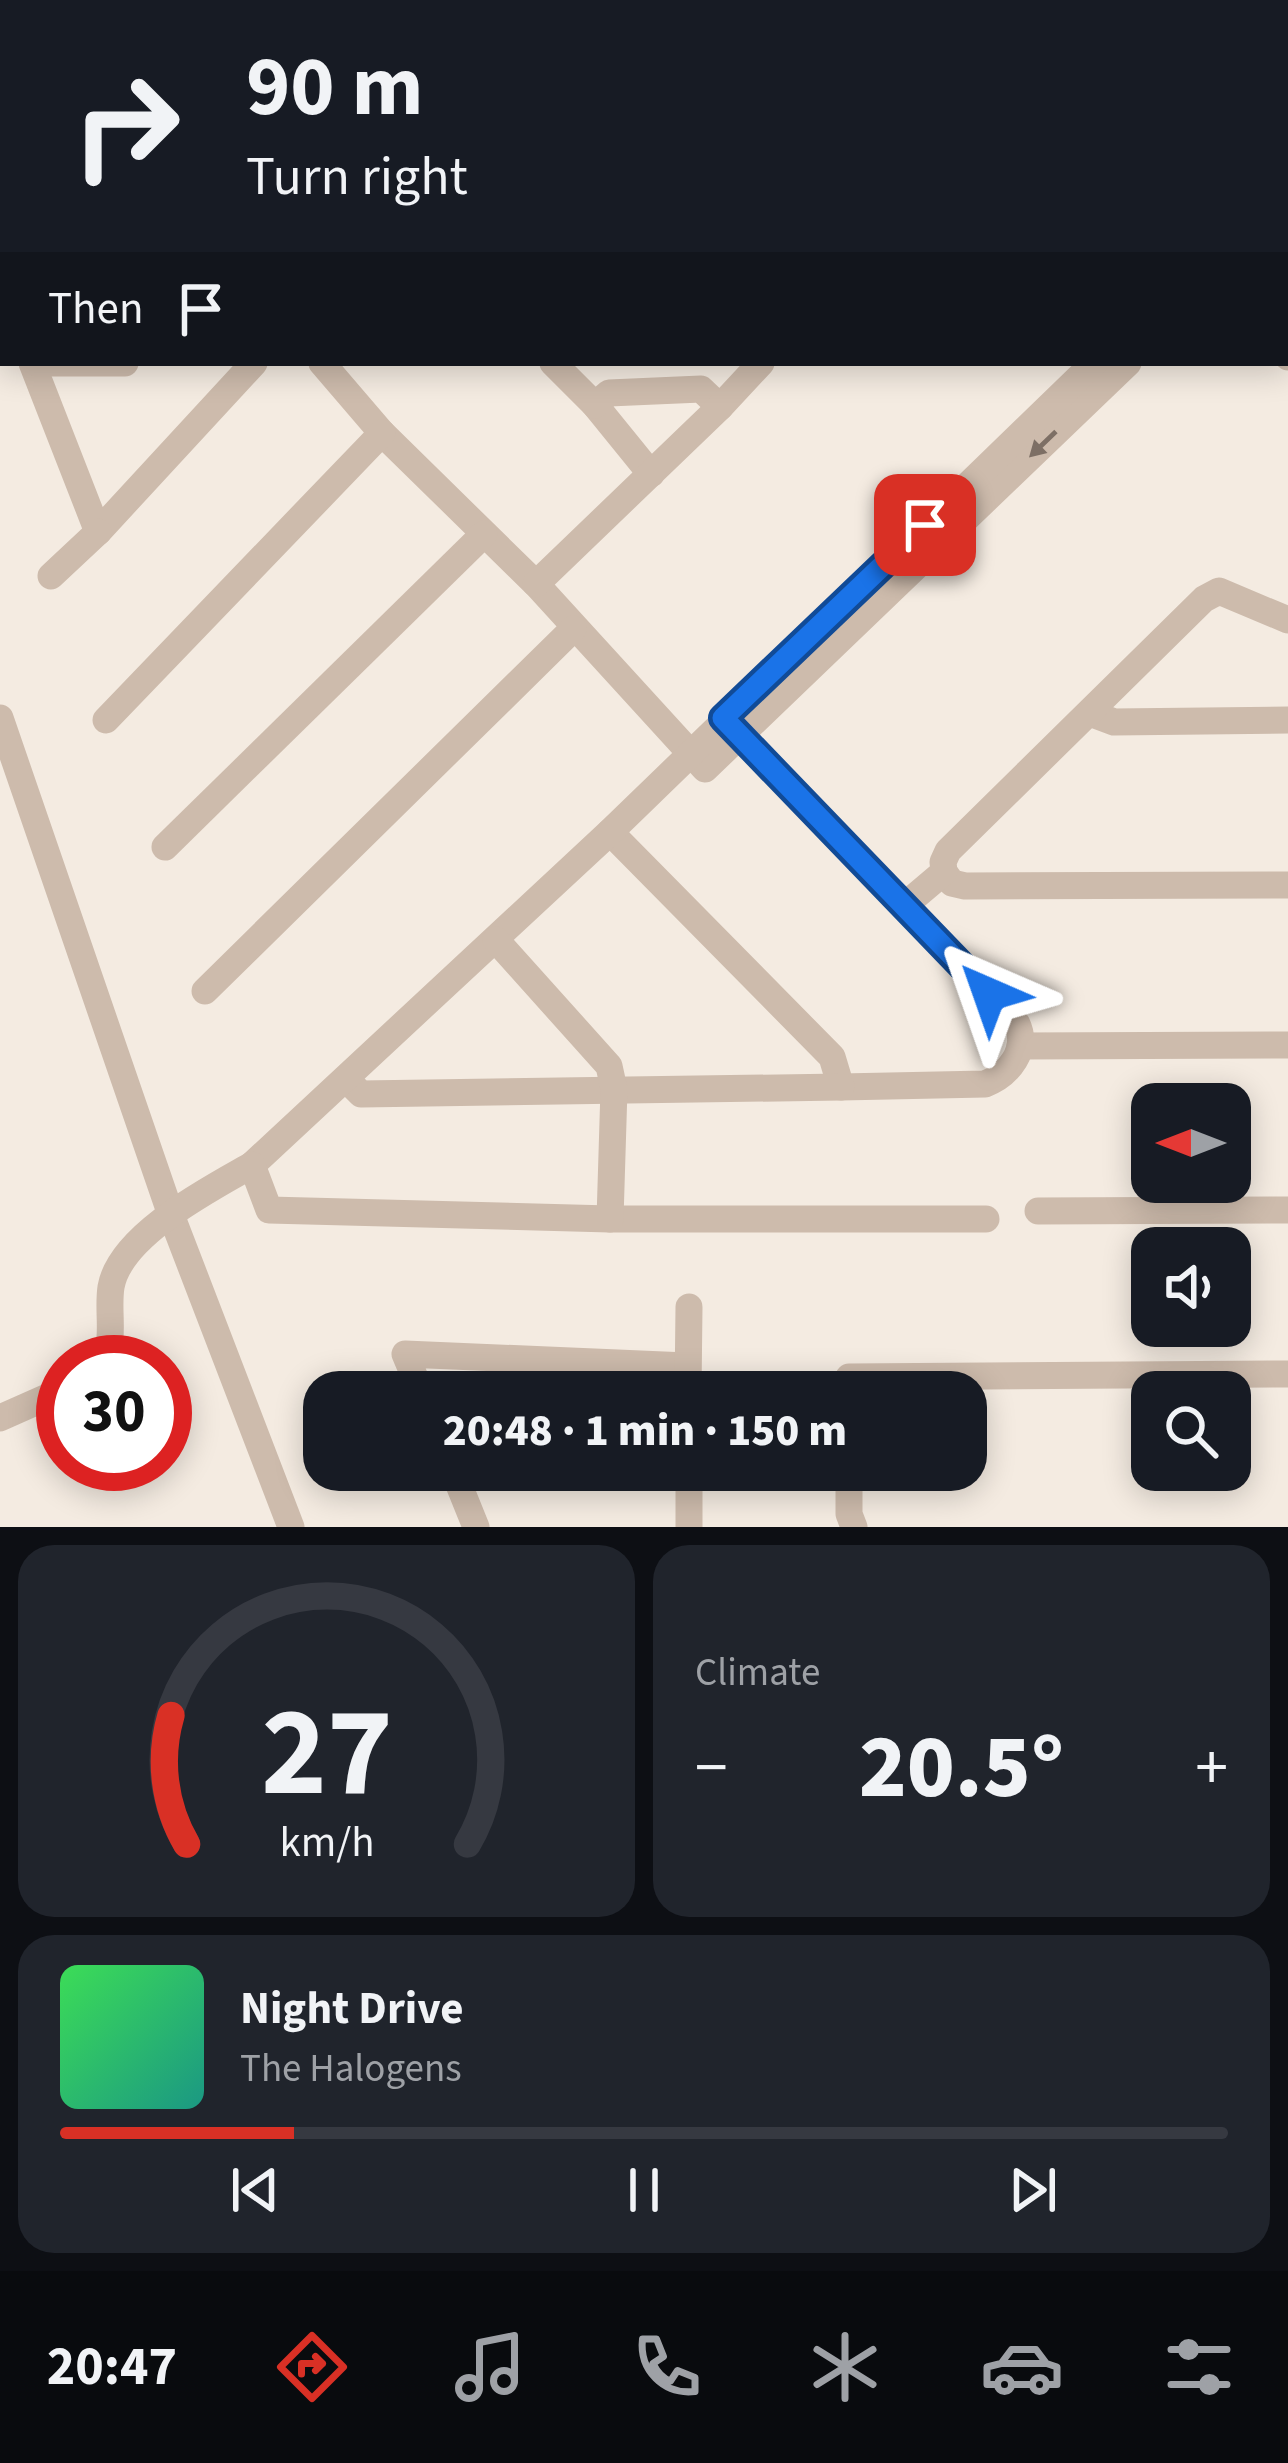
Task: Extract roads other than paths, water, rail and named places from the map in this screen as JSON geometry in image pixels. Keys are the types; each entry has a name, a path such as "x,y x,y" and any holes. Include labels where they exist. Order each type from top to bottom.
{"street":[{"path":"35,366 98,532"},
{"path":"51,576 98,532 251,366"},
{"path":"325,366 382,433 536,584 696,761"},
{"path":"556,366 651,474"},
{"path":"536,584 758,366"},
{"path":"110,1335 112,1283 126,1259 170,1212 252,1165 610,832 696,761 1091,366"},
{"path":"731,727 1125,366"},
{"path":"595,405 636,377 701,389 720,407"},
{"path":"106,720 382,433"},
{"path":"164,847 484,534"},
{"path":"1288,620 1219,591 1204,599 948,851 943,862 952,883 965,886 1288,885"},
{"path":"205,991 574,629"},
{"path":"1090,712 1114,722 1288,720"},
{"path":"0,718 170,1212 291,1527"},
{"path":"346,1079 362,1094 986,1084 1000,1078 1020,1046 1022,1033 1017,1024 731,727"},
{"path":"610,832 832,1057 842,1087"},
{"path":"905,904 944,872"},
{"path":"496,940 609,1066 614,1089 610,1220"},
{"path":"1020,1046 1288,1045"},
{"path":"252,1165 269,1210 610,1220 986,1219"},
{"path":"1038,1211 1288,1210"},
{"path":"687,1371 688,1306"},
{"path":"413,1371 406,1354 597,1371"},
{"path":"987,1375 1288,1374"},
{"path":"0,1418 36,1402"},
{"path":"461,1491 476,1527"},
{"path":"688,1491 689,1527"},
{"path":"849,1491 854,1527"}]}
